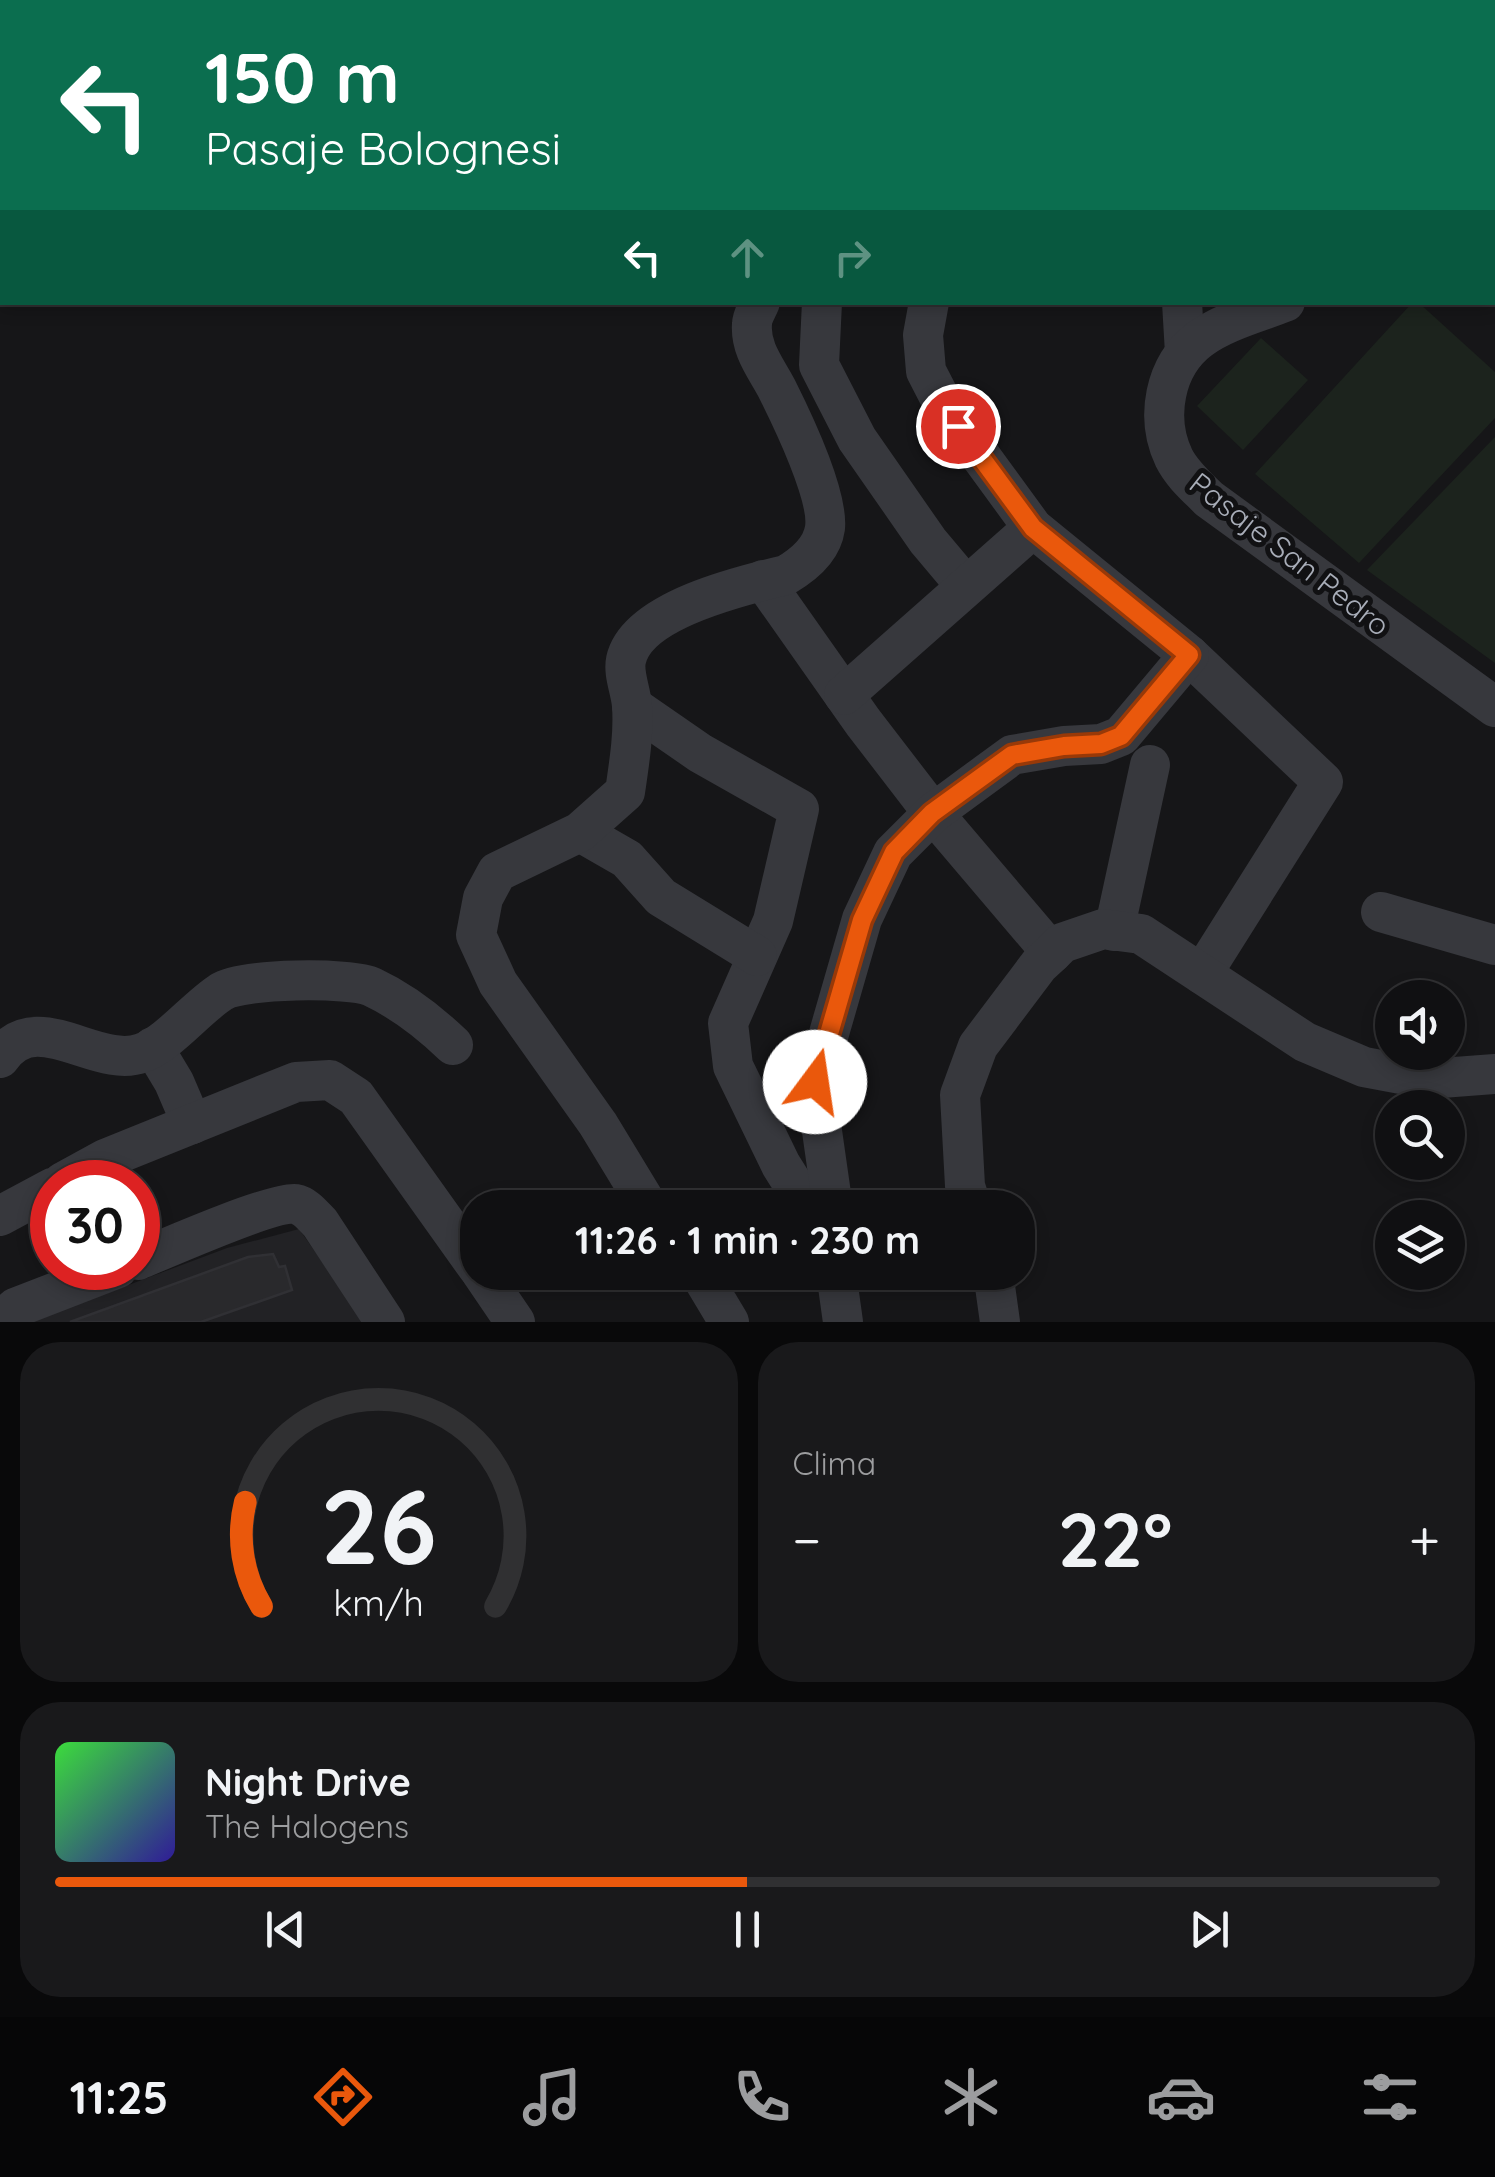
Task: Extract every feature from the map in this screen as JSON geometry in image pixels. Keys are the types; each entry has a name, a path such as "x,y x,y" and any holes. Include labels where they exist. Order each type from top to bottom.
{"street":[{"path":"637,1190 598,1124 498,983 476,935 482,898 497,872 580,832 625,792 632,706 625,664 630,649 646,628 671,612 786,575 802,566 820,543 825,526 812,468 792,420 754,349 751,321 759,305"},
{"path":"822,305 819,365 826,380 857,439 928,542 965,585"},
{"path":"928,305 923,335 926,371 944,406 1033,528 1189,655 1323,782 1202,974"},
{"path":"1182,305 1185,353"},
{"path":"1185,353 1217,330 1278,305"},
{"name":"Pasaje San Pedro","path":"1185,353 1167,386 1164,410 1170,447 1188,480 1495,707"},
{"path":"844,695 1033,528"},
{"path":"763,580 932,813 1052,952"},
{"path":"830,1190 815,1082 862,920 894,852 932,813 1012,755 1101,744 1121,736 1189,655"},
{"path":"632,706 700,752 800,808 773,921 728,1023 734,1066 780,1165 796,1190"},
{"path":"1114,931 1150,765"},
{"path":"580,832 627,859 661,897 757,956"},
{"path":"1381,912 1495,945"},
{"path":"966,1190 960,1095 978,1046 1052,952 1062,943 1103,929 1140,934 1306,1042 1364,1068 1428,1079 1495,1074"},
{"path":"0,1058 6,1049 30,1036 56,1038 114,1057 142,1054 225,988 280,980 369,985 427,1020 453,1045"},
{"path":"153,1047 192,1124"},
{"path":"106,1160 296,1082 330,1080 356,1097 460,1243"},
{"path":"0,1216 30,1200"},
{"path":"160,1251 258,1213 295,1204 309,1210 320,1223 385,1322"},
{"path":"6,1322 15,1308 61,1290"},
{"path":"493,1290 515,1322"},
{"path":"710,1290 729,1322"},
{"path":"840,1290 842,1322"},
{"path":"996,1290 1000,1322"}],"shaded area":[{"path":"1410,305 1421,305 1495,372 1495,418 1359,563 1255,474"},
{"path":"1261,338 1308,380 1243,450 1197,406"},
{"path":"1495,437 1495,663 1367,570"},
{"path":"299,1229 365,1322 30,1322 115,1290 160,1290 160,1273 227,1248"}],"building":[{"path":"273,1254 279,1267 285,1266 292,1290 201,1322 70,1322 160,1290 248,1257"}],"route":[{"path":"815,1082 862,920 894,852 932,813 1012,755 1101,744 1121,736 1189,655 1033,528 958,426"}]}
